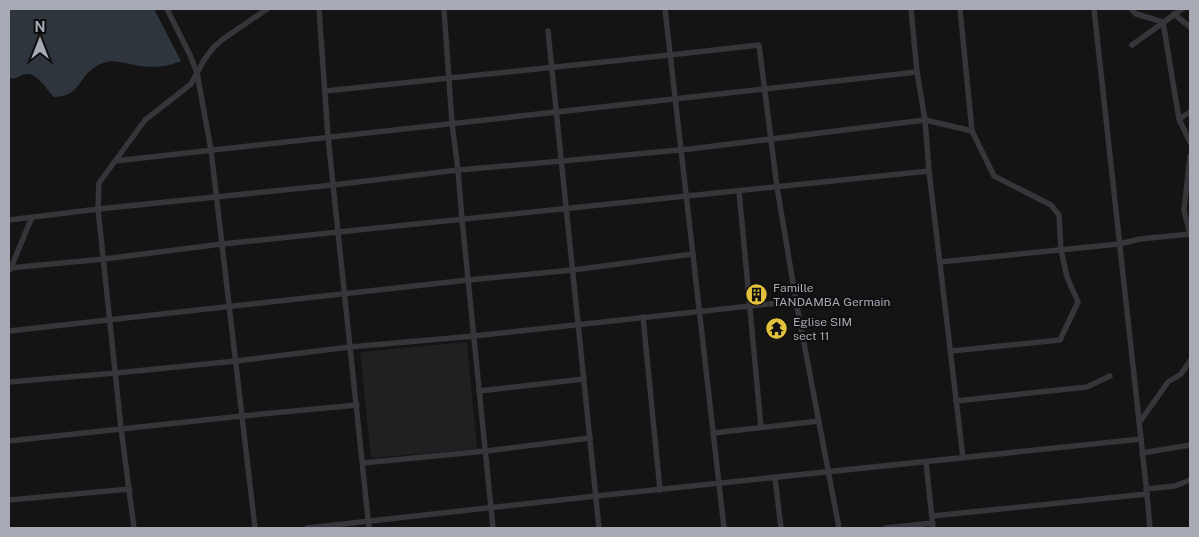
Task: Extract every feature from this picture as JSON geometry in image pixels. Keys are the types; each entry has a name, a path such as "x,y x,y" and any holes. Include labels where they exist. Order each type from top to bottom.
{"street":[{"path":"167,9 190,55 196,73 211,150 255,528"},
{"path":"134,528 98,209 99,183 145,120 190,84 213,48 267,9"},
{"path":"319,9 328,137 369,528"},
{"path":"444,9 452,123 493,528"},
{"path":"665,9 724,528"},
{"path":"911,9 916,72 925,120 929,171 963,458"},
{"path":"950,351 1060,340 1078,302 1067,277 1061,250 1059,215 1051,205 994,176 972,131 960,9"},
{"path":"1094,9 1150,528"},
{"path":"1131,9 1136,14 1163,22"},
{"path":"1132,45 1182,9"},
{"path":"1174,14 1190,26"},
{"path":"1163,22 1179,119 1190,142"},
{"path":"548,32 599,528"},
{"path":"325,91 670,56 760,44 777,187 796,302 839,528"},
{"path":"115,160 916,72"},
{"path":"1179,119 1190,112"},
{"path":"9,220 458,170 681,150 925,120 972,131"},
{"path":"940,262 1119,244 1140,239 1190,234 1184,210 1190,156"},
{"path":"9,270 222,244 929,171"},
{"path":"739,191 761,427"},
{"path":"9,270 32,217"},
{"path":"9,331 573,270 693,254"},
{"path":"9,382 236,361 796,302"},
{"path":"643,317 660,490"},
{"path":"1139,422 1168,382 1181,374 1190,361"},
{"path":"956,401 1087,388 1110,376"},
{"path":"479,391 584,379"},
{"path":"9,441 357,405"},
{"path":"713,433 819,421"},
{"path":"363,463 486,451 590,438"},
{"path":"307,528 1141,439"},
{"path":"1142,453 1190,445"},
{"path":"926,462 933,523"},
{"path":"775,478 781,528"},
{"path":"886,528 1147,492 1176,486 1190,480"},
{"path":"9,500 130,489"}],"shaded area":[{"path":"9,9 154,9 181,61 152,67 115,61 103,63 89,72 72,92 54,97 31,74 9,78"},
{"path":"467,342 477,449 371,458 360,352"}],"place":[{"name":"Famille TANDAMBA Germain","path":"757,295"},
{"name":"Eglise SIM sect 11","path":"777,329"}]}
